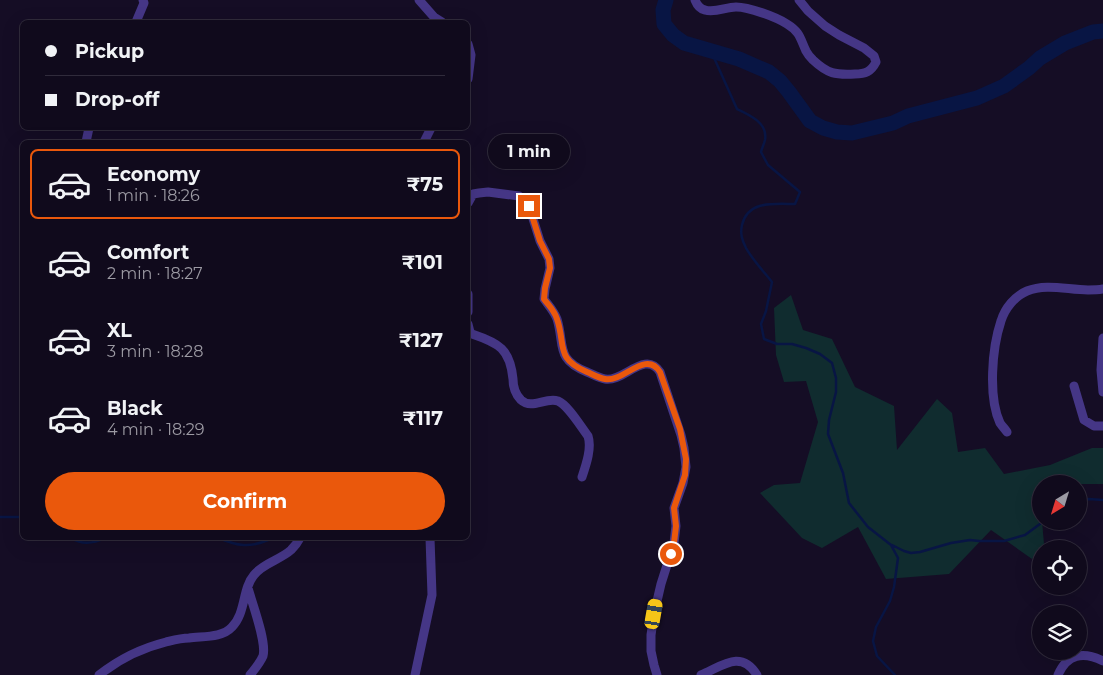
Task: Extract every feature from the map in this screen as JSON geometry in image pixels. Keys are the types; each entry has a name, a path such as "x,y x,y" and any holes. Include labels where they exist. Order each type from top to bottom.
{"street":[{"path":"137,20 144,3 143,0"},
{"path":"419,0 439,20"},
{"path":"695,0 703,10 710,11 737,7 774,17 786,23 800,36 807,54 828,72 837,74 867,73 873,68 876,62 874,56 864,48 825,26 799,0"},
{"path":"470,199 473,194 488,192 518,196 529,206 537,234 549,259 550,268 544,299 551,307 557,319 564,356 573,366 607,380 642,365 652,365 660,372 681,435 686,467 683,483 674,508 676,526 674,543 661,584 651,635 651,651 657,675"},
{"path":"1007,432 1000,423 995,406 992,374 1001,320 1013,300 1020,294 1040,287 1103,289"},
{"path":"470,332 494,342 505,352 510,360 515,390 526,404 546,401 558,402 567,409 588,436 590,447 582,477"},
{"path":"1103,338 1101,370 1103,392"},
{"path":"1074,386 1084,420 1094,426 1103,426"},
{"path":"98,675 150,647 179,639 220,634 228,631 238,620 254,574 265,565 290,551 299,540"},
{"path":"416,675 432,595 430,540"},
{"path":"248,587 263,642 263,655 257,667 250,675"},
{"path":"1058,675 1069,659 1077,656 1086,655 1103,661"},
{"path":"701,675 734,660 745,662 757,675"}],"green space":[{"path":"791,295 803,330 832,339 855,387 894,406 897,450 937,399 952,413 958,452 985,448 1004,474 1050,465 1092,448 1103,448 1103,484 1088,484 1088,475 1032,475 1032,530 1043,530 1044,540 1032,540 1032,559 991,530 949,574 886,579 858,527 822,548 802,538 760,493 774,485 800,483 818,422 806,381 784,382 776,355 774,308"}],"waterway":[{"path":"666,0 663,10 664,24 673,35 684,43 739,59 769,72 780,81 810,121 823,128 837,132 852,133 977,98 1004,86 1040,58 1065,43 1093,32 1103,31"},
{"path":"711,51 737,109 757,120 764,129 765,140 761,152 768,165 800,192 795,204 763,205 750,211 742,225 742,237 749,252 772,282 766,311 761,324 764,339 777,344 792,344 806,348 820,354 832,363 836,378 836,392 829,420 828,434 843,473 849,503 868,527 891,545 898,558 890,601 876,627 873,641 877,656 895,675"},
{"path":"1088,499 1103,500"},
{"path":"0,517 20,517"},
{"path":"892,545 911,553 970,540 1004,541 1025,535 1032,530"},
{"path":"75,540 88,543 100,540"},
{"path":"224,540 244,545 268,540"}],"route":[{"path":"529,206 540,241 549,259 550,268 544,299 555,313 564,356 573,366 607,380 648,364 657,368 660,372 680,429 686,459 685,475 674,508 676,526 671,554"}]}
